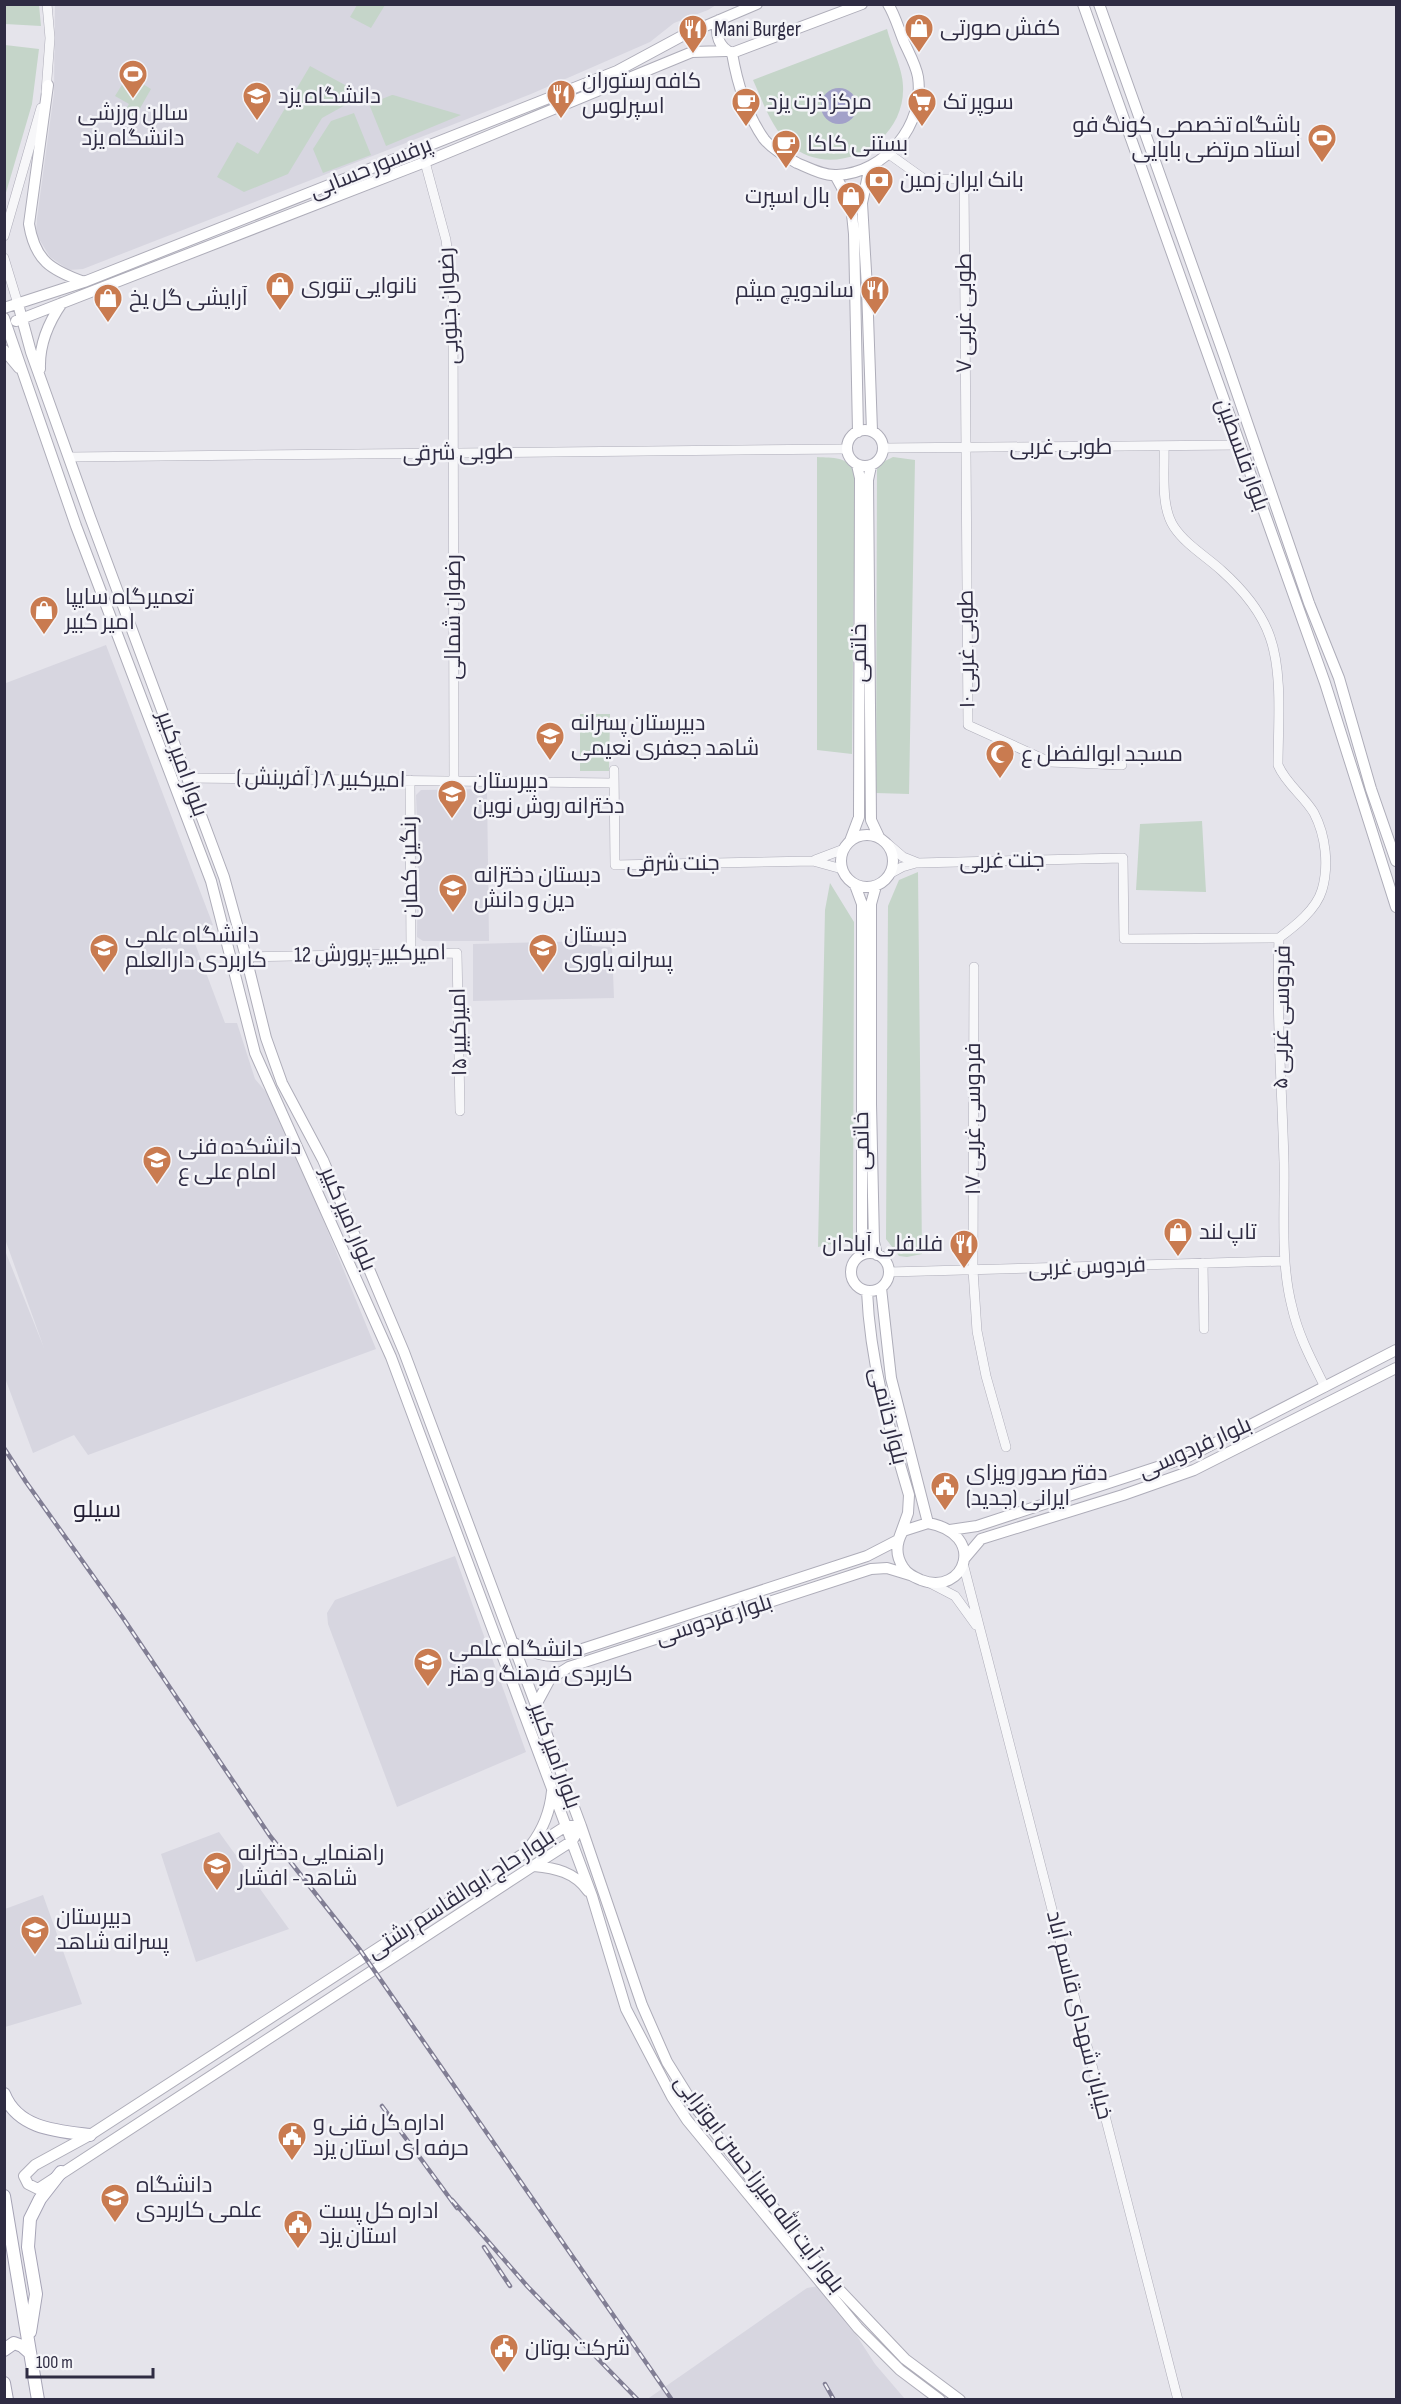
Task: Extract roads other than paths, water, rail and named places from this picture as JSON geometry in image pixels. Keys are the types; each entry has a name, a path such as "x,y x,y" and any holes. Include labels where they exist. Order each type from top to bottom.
{"main road":[{"path":"729,4 717,33 718,40 729,52 751,116 765,140 785,157 812,170 835,175 870,166 888,154 906,133 914,114 919,91 918,75 888,4"},
{"name":"پرفسور حسابی","path":"4,308 84,282 617,71 682,36 757,4"},
{"name":"پرفسور حسابی","path":"5,322 22,319 425,162 692,52 729,52 862,4"},
{"name":"بلوار فلسطین","path":"1083,4 1325,683 1396,907"},
{"name":"بلوار فلسطین","path":"1099,4 1224,355 1309,603 1339,678 1371,789 1396,861"},
{"path":"48,85 29,224 32,241 40,257 54,269 84,282"},
{"path":"870,166 862,203 872,431"},
{"path":"835,175 851,204 854,234 858,432"},
{"path":"41,375 42,343 62,303"},
{"name":"بلوار امیر کبیر","path":"18,304 31,352 224,877 266,1038 282,1083 323,1160 404,1352 604,1893"},
{"name":"بلوار امیر کبیر","path":"5,322 108,611 211,881 255,1053 391,1357 592,1896"},
{"path":"4,350 24,375"},
{"path":"872,431 880,438 884,448 880,459 871,466 857,465 850,459 847,449 849,439 858,432 872,431"},
{"name":"خاتمی","path":"847,845 859,818 860,478 857,465"},
{"name":"خاتمی","path":"871,466 868,491 871,820 883,840"},
{"path":"108,611 123,606"},
{"path":"1325,683 1339,678"},
{"path":"864,834 883,840 894,858 891,873 876,886 855,885 842,869 841,862 847,845 864,834"},
{"name":"خاتمی","path":"855,885 862,904 862,1255"},
{"name":"خاتمی","path":"876,886 871,904 871,1104 874,1242 877,1255"},
{"path":"862,1255 877,1255 888,1265 888,1280 881,1288 867,1291 857,1286 851,1273 852,1266 862,1255"},
{"name":"بلوار خاتمی","path":"881,1288 891,1378 928,1523"},
{"name":"بلوار خاتمی","path":"867,1291 869,1327 878,1380 909,1495 908,1513 899,1539"},
{"name":"بلوار فردوسی","path":"950,1530 977,1526 1158,1468 1188,1456 1396,1350"},
{"name":"بلوار فردوسی","path":"964,1561 981,1539 1194,1470 1396,1368"},
{"path":"440,1489 453,1485"},
{"path":"928,1523 950,1530 959,1538 964,1549 964,1561 960,1571 952,1578 930,1583 910,1575 898,1557 899,1539 909,1528 928,1523"},
{"name":"بلوار فردوسی","path":"512,1642 542,1656 564,1655 867,1556 899,1539"},
{"name":"بلوار فردوسی","path":"536,1705 550,1679 569,1667 871,1569 887,1568 910,1575"},
{"path":"526,1852 540,1833 550,1811 552,1788"},
{"name":"بلوار حاج ابوالقاسم رشتی","path":"566,1826 581,1826 572,1841 38,2189 28,2184 24,2176 35,2165 90,2135 566,1826"},
{"path":"533,1866 551,1867 568,1873 582,1883 592,1896"},
{"name":"بلوار آیت الله میرزا حسن ابوترابی","path":"604,1893 642,2005 667,2062 695,2107 832,2282 905,2359 960,2400"},
{"name":"بلوار آیت الله میرزا حسن ابوترابی","path":"592,1896 626,2009 672,2097 687,2120 858,2328 900,2370 940,2400"},
{"path":"4,2094 9,2107 32,2124 58,2132 90,2135"},
{"path":"29,2348 36,2294 28,2247 29,2226 40,2199 61,2172"},
{"path":"4,2196 38,2400"},
{"path":"4,2350 14,2343 29,2348"},
{"path":"4,2383 7,2400"}],"street":[{"path":"4,236 48,85 50,38 47,4"},
{"name":"طوبی غربی ۷","path":"888,154 924,179 964,179 965,447"},
{"name":"رضوان جنوبی","path":"425,162 446,240 453,296 452,453"},
{"path":"4,258 18,304"},
{"name":"فردوسی غربی ۵","path":"1164,446 1166,502 1174,527 1199,553 1222,571 1253,604 1270,638 1277,685 1278,765 1282,775 1314,813 1324,838 1326,852 1322,891 1297,925 1279,938 1279,1025 1285,1261 1292,1308 1305,1346 1325,1387"},
{"name":"طوبی غربی","path":"884,448 1239,446"},
{"name":"طوبی غربی ۱۰","path":"965,447 968,725 1050,762 1122,765"},
{"name":"طوبی شرقی","path":"69,456 847,449"},
{"name":"رضوان شمالی","path":"452,453 454,781"},
{"name":"جنت شرقی","path":"614,770 615,865 813,861"},
{"name":"امیرکبیر ۸ ( آفرینش )","path":"188,778 454,781"},
{"name":"رنگین کمان","path":"410,780 411,953"},
{"path":"454,781 614,783"},
{"path":"883,840 903,857 918,863"},
{"path":"813,861 847,845"},
{"name":"جنت غربی","path":"918,863 1123,858 1125,939 1279,938"},
{"path":"813,861 842,869"},
{"path":"891,873 902,867 918,863"},
{"name":"12 امیرکبیر-پرورش","path":"246,957 457,953"},
{"name":"امیرکبیر ۱۵","path":"457,953 460,1111"},
{"name":"فردوسی غربی ۱۷","path":"974,967 973,1270 977,1331 986,1376 1006,1447"},
{"name":"فردوس غربی","path":"889,1272 1285,1261"},
{"path":"1203,1263 1204,1329"},
{"name":"خیابان شهدای قاسم آباد","path":"964,1561 1178,2400"},
{"path":"930,1583 955,1596 981,1631"}],"water":[{"path":"839,88 852,93 857,106 852,119 839,124 826,119 821,106 826,93"}],"railway":[{"path":"4,1448 123,1618 270,1836 360,1950 672,2400"},
{"path":"382,2106 457,2208"},
{"path":"452,2200 528,2287 638,2400"},
{"path":"484,2247 510,2286"},
{"path":"825,2384 834,2400"}],"place":[{"name":"Mani Burger","path":"693,54"},
{"name":"کفش صورتی","path":"919,54"},
{"name":"سالن ورزشی دانشگاه یزد","path":"133,100"},
{"name":"کافه رستوران اسپرلوس","path":"561,120"},
{"name":"دانشگاه یزد","path":"257,122"},
{"name":"مرکز ذرت یزد","path":"746,128"},
{"name":"سوپر تک","path":"922,128"},
{"name":"باشگاه تخصصی کونگ فو استاد مرتضی بابایی","path":"1322,164"},
{"name":"بستنی کاکا","path":"786,170"},
{"name":"بانک ایران زمین","path":"879,206"},
{"name":"بال اسپرت","path":"851,222"},
{"name":"نانوایی تنوری","path":"280,312"},
{"name":"ساندویچ میثم","path":"875,316"},
{"name":"آرایشی گل یخ","path":"108,324"},
{"name":"تعمیرگاه سایپا امیر کبیر","path":"44,636"},
{"name":"دبیرستان پسرانه شاهد جعفری نعیمی","path":"550,762"},
{"name":"مسجد ابوالفضل ع","path":"1000,780"},
{"name":"دبیرستان دخترانه روش نوین","path":"452,820"},
{"name":"دبستان دختزانه دین و دانش","path":"453,914"},
{"name":"دانشگاه علمی کاربردی دارالعلم","path":"104,974"},
{"name":"دبستان پسرانه یاوری","path":"543,974"},
{"name":"دانشکده فنی امام علی ع","path":"157,1186"},
{"name":"تاپ لند","path":"1178,1258"},
{"name":"فلافلی آبادان","path":"964,1270"},
{"name":"دفتر صدور ویزای ایرانی (جدید)","path":"945,1512"},
{"name":"دانشگاه علمی کاربردی فرهنگ و هنر","path":"428,1688"},
{"name":"راهنمایی دخترانه شاهد - افشار","path":"217,1892"},
{"name":"دبیرستان پسرانه شاهد","path":"35,1956"},
{"name":"اداره کل فنی و حرفه ای استان یزد","path":"292,2162"},
{"name":"دانشگاه علمی کاربردی","path":"115,2224"},
{"name":"اداره کل پست استان یزد","path":"298,2250"},
{"name":"شرکت بوتان","path":"504,2374"}],"district":[{"name":"سیلو","path":"97,1509"}]}
